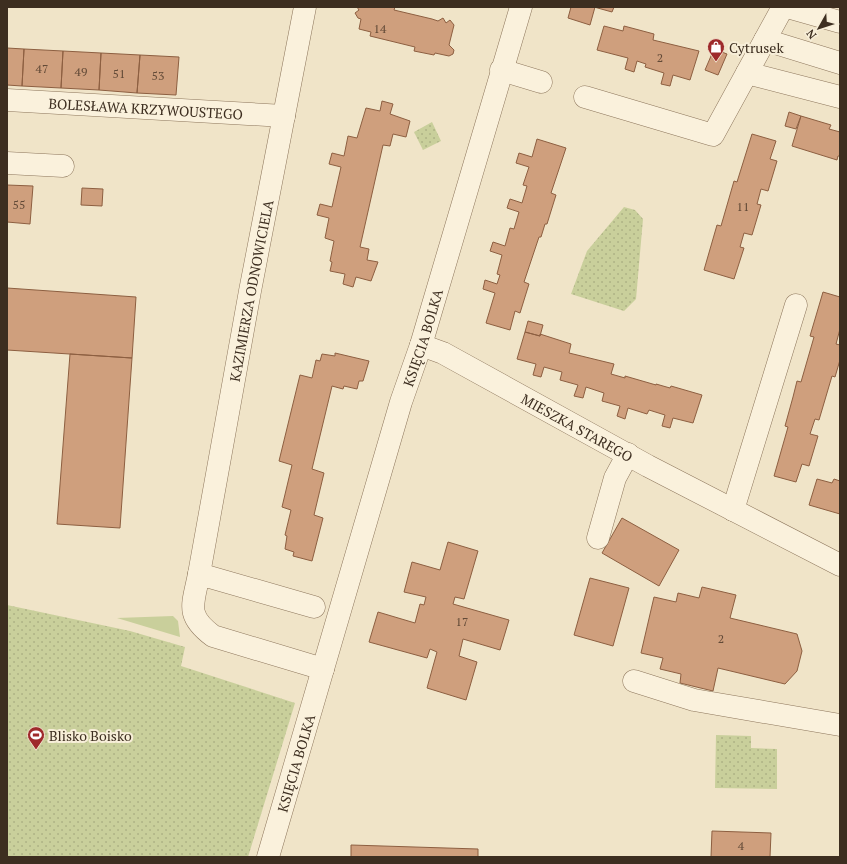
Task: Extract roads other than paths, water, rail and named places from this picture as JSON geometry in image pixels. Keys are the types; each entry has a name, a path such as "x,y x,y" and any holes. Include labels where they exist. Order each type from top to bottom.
{"street":[{"name":"KAZIMIERZA ODNOWICIELA","path":"199,574 243,328 305,7"},
{"name":"KSIĘCIA BOLKA","path":"268,857 400,402 421,345 501,70 521,7"},
{"path":"585,97 713,135 782,7"},
{"path":"787,7 840,22"},
{"path":"765,40 840,63"},
{"path":"501,70 541,82"},
{"path":"747,73 840,97"},
{"name":"BOLESŁAWA KRZYWOUSTEGO","path":"7,100 284,116"},
{"path":"7,163 62,166"},
{"path":"734,510 796,305"},
{"name":"MIESZKA STAREGO","path":"421,345 443,353 628,454 840,565"},
{"path":"598,538 615,478 628,454"},
{"path":"314,607 199,574 193,602 193,609 199,626 213,636 323,669"},
{"path":"634,681 694,700 840,725"}],"place":[{"name":"Cytrusek","path":"716,62"},
{"name":"Blisko Boisko","path":"36,750"}]}
